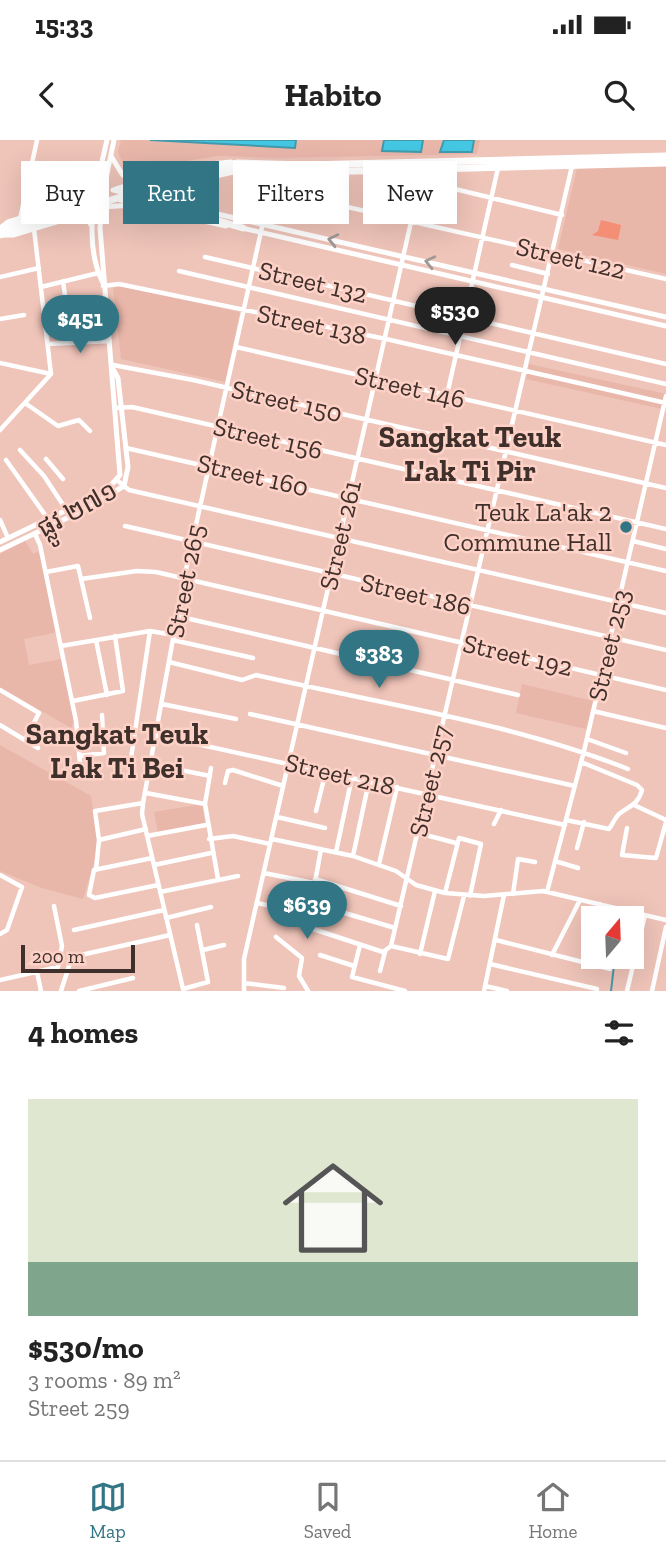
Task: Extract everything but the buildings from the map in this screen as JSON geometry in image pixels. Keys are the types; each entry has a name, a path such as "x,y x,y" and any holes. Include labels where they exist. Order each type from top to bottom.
{"highway":[{"path":"497,164 666,156"},
{"path":"457,165 666,163"},
{"path":"110,200 123,196"},
{"path":"110,200 135,200 243,228"},
{"path":"0,228 21,223"},
{"path":"0,235 31,224"}],"main road":[{"name":"ផ្លូវ ២៧១","path":"102,161 107,140"},
{"name":"ផ្លូវ ២៧១","path":"109,164 114,140"},
{"path":"111,155 123,172"},
{"path":"109,191 123,187"},
{"path":"113,190 123,192"},
{"path":"109,205 125,204 262,232 666,326"},
{"path":"0,235 13,235 81,215 89,221 92,228"},
{"path":"0,228 20,219"},
{"name":"ផ្លូវ ២៧១","path":"0,542 48,520 69,514 118,481 121,466 118,379 113,367 92,224"},
{"name":"ផ្លូវ ២៧១","path":"102,224 105,272 103,284"},
{"path":"264,224 666,317"},
{"name":"ផ្លូវ ២៧១","path":"0,550 124,486 128,476 126,448 118,407"}],"street":[{"path":"20,219 37,140"},
{"path":"447,395 492,198 497,164"},
{"name":"Street 257","path":"391,946 572,165"},
{"path":"457,190 562,215"},
{"name":"Street 265","path":"183,989 145,829 143,803 184,579 264,224"},
{"name":"Street 261","path":"244,991 244,959 413,224"},
{"name":"Street 122","path":"422,224 666,279"},
{"path":"0,430 51,374 34,229"},
{"name":"Street 132","path":"205,257 666,364"},
{"path":"512,265 548,274"},
{"path":"0,277 39,268"},
{"path":"179,271 666,384"},
{"path":"41,287 98,272"},
{"path":"63,281 69,324"},
{"name":"Street 138","path":"103,284 119,284 386,339 665,403"},
{"path":"0,319 24,315"},
{"path":"48,344 110,341"},
{"name":"Street 146","path":"236,347 666,444"},
{"path":"0,363 51,374"},
{"name":"Street 150","path":"113,367 135,367 227,387 666,488"},
{"name":"Street 253","path":"547,892 587,739 666,396"},
{"path":"25,403 52,424 64,426 79,420 90,431"},
{"name":"Street 156","path":"118,407 132,407 218,426 666,529"},
{"name":"Street 160","path":"126,448 666,571"},
{"path":"20,450 44,476 69,514"},
{"path":"46,459 63,479"},
{"path":"6,460 48,520"},
{"path":"44,476 54,469"},
{"path":"118,481 124,486 201,506 666,613"},
{"path":"0,520 8,538"},
{"name":"Street 186","path":"125,526 666,650"},
{"path":"35,534 46,572 72,701 81,773"},
{"path":"632,541 666,549"},
{"path":"46,572 76,565 90,618"},
{"name":"Street 192","path":"81,579 141,570 666,690"},
{"path":"177,616 518,695"},
{"path":"61,646 150,631 254,658"},
{"path":"130,765 150,631"},
{"path":"72,701 107,695 123,689 115,636"},
{"path":"96,640 107,695"},
{"path":"169,662 242,680 254,675 445,718 584,751 628,769"},
{"path":"0,690 39,713 25,740"},
{"path":"162,705 236,719"},
{"path":"593,711 666,728"},
{"path":"250,714 575,786"},
{"path":"79,756 104,753 102,715"},
{"path":"0,725 38,748"},
{"name":"Street 218","path":"156,735 565,823 584,822 609,829 619,814 634,805"},
{"path":"587,739 626,753"},
{"path":"581,762 640,788 640,795 634,805 666,821 663,849 656,858 622,855 627,828"},
{"path":"151,764 210,776"},
{"path":"211,768 205,804 206,825 218,879"},
{"path":"225,783 228,771 233,770 284,786"},
{"path":"316,811 326,771"},
{"path":"336,852 352,777"},
{"path":"353,856 369,780"},
{"path":"379,865 397,787"},
{"path":"146,793 205,804"},
{"path":"96,870 99,840 95,811 143,803"},
{"path":"494,824 500,810"},
{"path":"276,817 326,828"},
{"path":"577,848 584,822"},
{"path":"147,836 206,825"},
{"path":"99,840 145,829"},
{"path":"418,833 456,843"},
{"path":"209,839 233,836 336,852 379,865 445,893 467,896 547,892 666,920"},
{"path":"380,971 386,952 391,946 445,960 449,957 481,844 459,838 445,893"},
{"path":"321,849 308,929 386,952"},
{"path":"154,865 212,853"},
{"path":"152,858 96,870 92,874 89,890 92,898 158,885"},
{"path":"513,894 518,859 536,862"},
{"path":"555,861 578,868"},
{"path":"264,873 315,881 401,906"},
{"path":"0,876 22,887 6,930 0,934"},
{"path":"160,892 238,876"},
{"path":"420,954 435,891"},
{"path":"504,895 485,988 507,991"},
{"path":"552,955 580,900"},
{"path":"257,903 309,914"},
{"path":"311,903 395,928"},
{"path":"54,906 61,934 59,965"},
{"path":"166,918 211,907"},
{"path":"74,930 164,911"},
{"path":"626,991 645,915"},
{"path":"183,989 208,982 197,925"},
{"path":"652,991 666,927"},
{"path":"61,991 72,957 170,935"},
{"path":"276,937 302,957 299,976 309,991"},
{"path":"496,940 581,961"},
{"path":"203,950 224,945"},
{"path":"360,945 352,977 405,991"},
{"path":"320,955 354,966"},
{"path":"0,980 69,964"},
{"path":"490,964 597,989"},
{"path":"37,972 41,991"},
{"path":"79,991 133,978"},
{"path":"244,983 284,988"}],"shaded area":[{"path":"121,140 480,140 477,154 277,158 219,156 187,161 123,161 123,164 118,152"},
{"path":"666,166 666,274 558,249 577,168"},
{"path":"601,220 621,225 618,240 592,235 598,231"},
{"path":"119,286 240,312 225,382 121,359 113,288"},
{"path":"529,364 666,394 662,409 526,379"},
{"path":"25,541 33,554 39,551 58,632 24,639 29,665 61,659 74,721 71,728 0,687 0,554"},
{"path":"522,684 593,701 586,729 516,713"},
{"path":"0,745 91,796 99,846 83,899 42,888 0,871"},
{"path":"202,804 205,824 158,833 154,812"}],"water":[{"path":"150,140 296,140 295,148"},
{"path":"384,140 423,140 421,152 382,151"},
{"path":"444,140 474,140 472,152 440,152"}],"waterway":[{"path":"611,991 613,970"}],"place":[{"name":"Teuk La'ak 2 Commune Hall","path":"626,527"}],"district":[{"name":"Sangkat Teuk L'ak Ti Pir","path":"470,454"},
{"name":"Sangkat Teuk L'ak Ti Bei","path":"117,751"}]}
